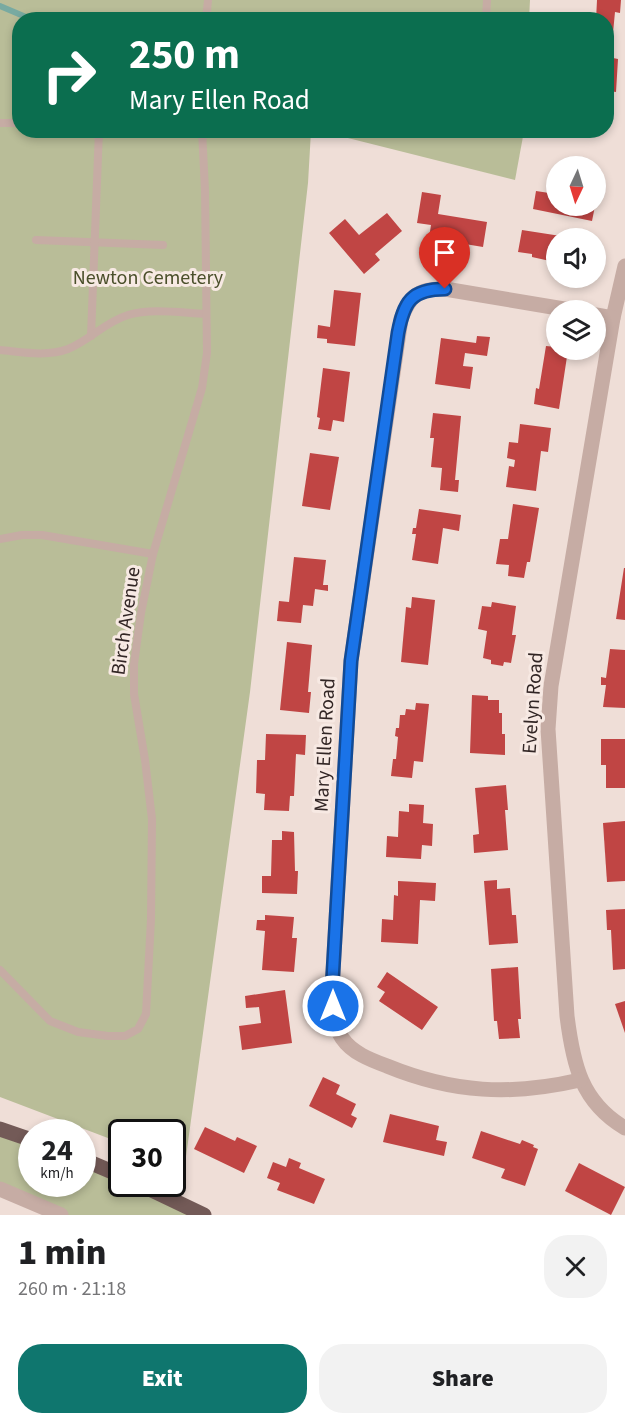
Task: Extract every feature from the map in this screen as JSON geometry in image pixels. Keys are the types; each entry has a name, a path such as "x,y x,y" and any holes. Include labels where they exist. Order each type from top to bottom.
{"main road":[{"path":"0,1130 18,1136"},
{"path":"166,1197 204,1215"}],"street":[{"name":"Evelyn Road","path":"625,266 613,318 552,686 548,729 567,1017 574,1061 580,1080 592,1100 603,1112 625,1128"},
{"name":"Mary Ellen Road","path":"546,306 434,289 412,296 401,319 351,661 332,989 335,1021 340,1036 348,1046 375,1061 409,1075 450,1086 478,1089 534,1089 580,1080"},
{"path":"606,317 613,318"},
{"path":"2,1192 61,1215"}],"lane":[{"path":"91,336 99,138"},
{"name":"Birch Avenue","path":"0,970 50,1021 78,1032 125,1036 138,1029 146,1014 151,920 152,819 134,694 134,664 153,554 202,388 207,353 202,138"},
{"path":"36,240 163,245"},
{"path":"0,350 54,353 91,336 109,322 130,314 206,314"},
{"path":"0,539 22,535 42,535 153,554"}],"green space":[{"name":"Newton Cemetery","path":"0,0 530,0 529,12 12,12 12,138 311,138 308,183 250,692 186,1156 186,1119 108,1119 108,1138 96,1133 96,1119 58,1119 0,1097"},
{"path":"348,138 523,138 515,180"},
{"path":"0,1129 18,1135 18,1197 0,1189"},
{"path":"96,1165 108,1170 108,1197 166,1197 204,1215 61,1215 19,1197 96,1197"}],"building":[{"path":"597,0 621,0 620,13 615,12 614,22 614,12 596,12"},
{"path":"614,58 618,59 616,92 614,92"},
{"path":"536,191 546,192 546,212 533,209"},
{"path":"422,192 441,195 438,214 487,222 483,247 429,238 431,225 417,223"},
{"path":"387,213 402,231 375,254 380,260 364,274 329,233 345,219 359,235"},
{"path":"567,216 593,216 592,221"},
{"path":"522,230 546,234 546,260 532,257 532,254 518,252"},
{"path":"334,290 361,293 355,346 327,343 327,339 317,338 318,325 330,327"},
{"path":"477,336 490,337 487,356 465,353 463,366 473,367 470,389 435,384 441,338 476,343"},
{"path":"546,346 546,360 566,360 559,409 534,404 536,388 539,389"},
{"path":"323,368 350,372 344,422 333,420 331,431 318,429 320,418 317,417"},
{"path":"433,413 461,416 455,480 459,480 458,492 440,490 442,468 431,467 434,438 430,438"},
{"path":"520,424 551,428 548,452 541,451 536,491 506,487 509,466 514,467 515,460 507,458 509,442 518,443"},
{"path":"310,453 339,457 330,510 302,506"},
{"path":"513,504 539,508 530,562 527,562 524,578 508,576 509,565 496,564 500,539 508,539"},
{"path":"419,509 461,515 459,531 443,528 438,564 412,560 416,534 412,534 413,528 416,528"},
{"path":"294,557 326,560 323,585 328,585 328,591 315,589 313,606 303,605 301,623 277,621 279,601 289,602"},
{"path":"625,568 625,620 616,619"},
{"path":"412,597 435,600 428,665 401,662 406,607 411,608"},
{"path":"492,602 516,606 512,635 516,635 511,663 504,662 503,666 491,664 491,660 483,658 487,631 478,629 482,606 491,607"},
{"path":"287,642 312,645 308,692 311,692 309,713 280,710"},
{"path":"610,649 625,650 625,708 603,707 606,685 601,685 601,677 606,678"},
{"path":"472,695 488,696 488,700 499,700 499,713 502,713 502,734 505,734 505,755 470,753"},
{"path":"416,703 429,704 423,762 414,761 412,778 391,776 393,759 396,759 398,737 395,736 396,728 399,728 400,715 405,715 406,709 415,710"},
{"path":"266,734 306,735 305,755 296,754 294,796 290,796 289,811 264,810 265,794 256,793 257,760 265,760"},
{"path":"601,739 625,739 625,788 606,788 606,765 601,765"},
{"path":"506,785 508,850 474,853 473,835 479,834 475,788"},
{"path":"409,804 424,805 423,823 433,824 432,846 422,845 421,859 386,857 387,836 398,837 399,811 409,812"},
{"path":"625,821 625,881 607,882 603,823"},
{"path":"282,831 294,832 295,871 298,871 297,894 262,893 262,876 271,876 272,840 282,840"},
{"path":"497,880 497,889 510,888 512,915 516,915 518,943 489,945 484,881"},
{"path":"398,881 436,883 435,901 420,900 418,944 381,942 382,919 393,920 394,895 398,896"},
{"path":"625,909 625,969 613,970 611,930 607,930 606,910"},
{"path":"265,915 294,917 292,938 297,938 294,972 262,970 265,931 256,930 257,920 265,920"},
{"path":"518,967 520,1038 499,1039 497,1021 494,1021 491,969"},
{"path":"387,972 438,1007 422,1030 379,1001 385,992 377,987"},
{"path":"285,990 292,1043 242,1050 239,1026 261,1023 259,1007 246,1008 245,996"},
{"path":"625,1001 625,1033 615,1004"},
{"path":"323,1077 340,1085 336,1094 356,1104 351,1115 357,1118 352,1128 309,1106"},
{"path":"390,1114 439,1126 436,1140 447,1142 444,1156 383,1142"},
{"path":"205,1127 235,1141 237,1137 257,1146 244,1173 194,1149"},
{"path":"481,1131 520,1144 522,1140 538,1149 525,1186 501,1178 505,1169 472,1158"},
{"path":"289,1158 301,1163 299,1168 325,1179 314,1204 277,1190 280,1183 267,1178 273,1162 286,1167"},
{"path":"579,1163 625,1187 611,1215 565,1191"}],"waterway":[{"path":"0,6 14,12"}],"route":[{"path":"333,1006 332,989 351,661 398,333 401,319 412,296 422,291 445,289"}]}
